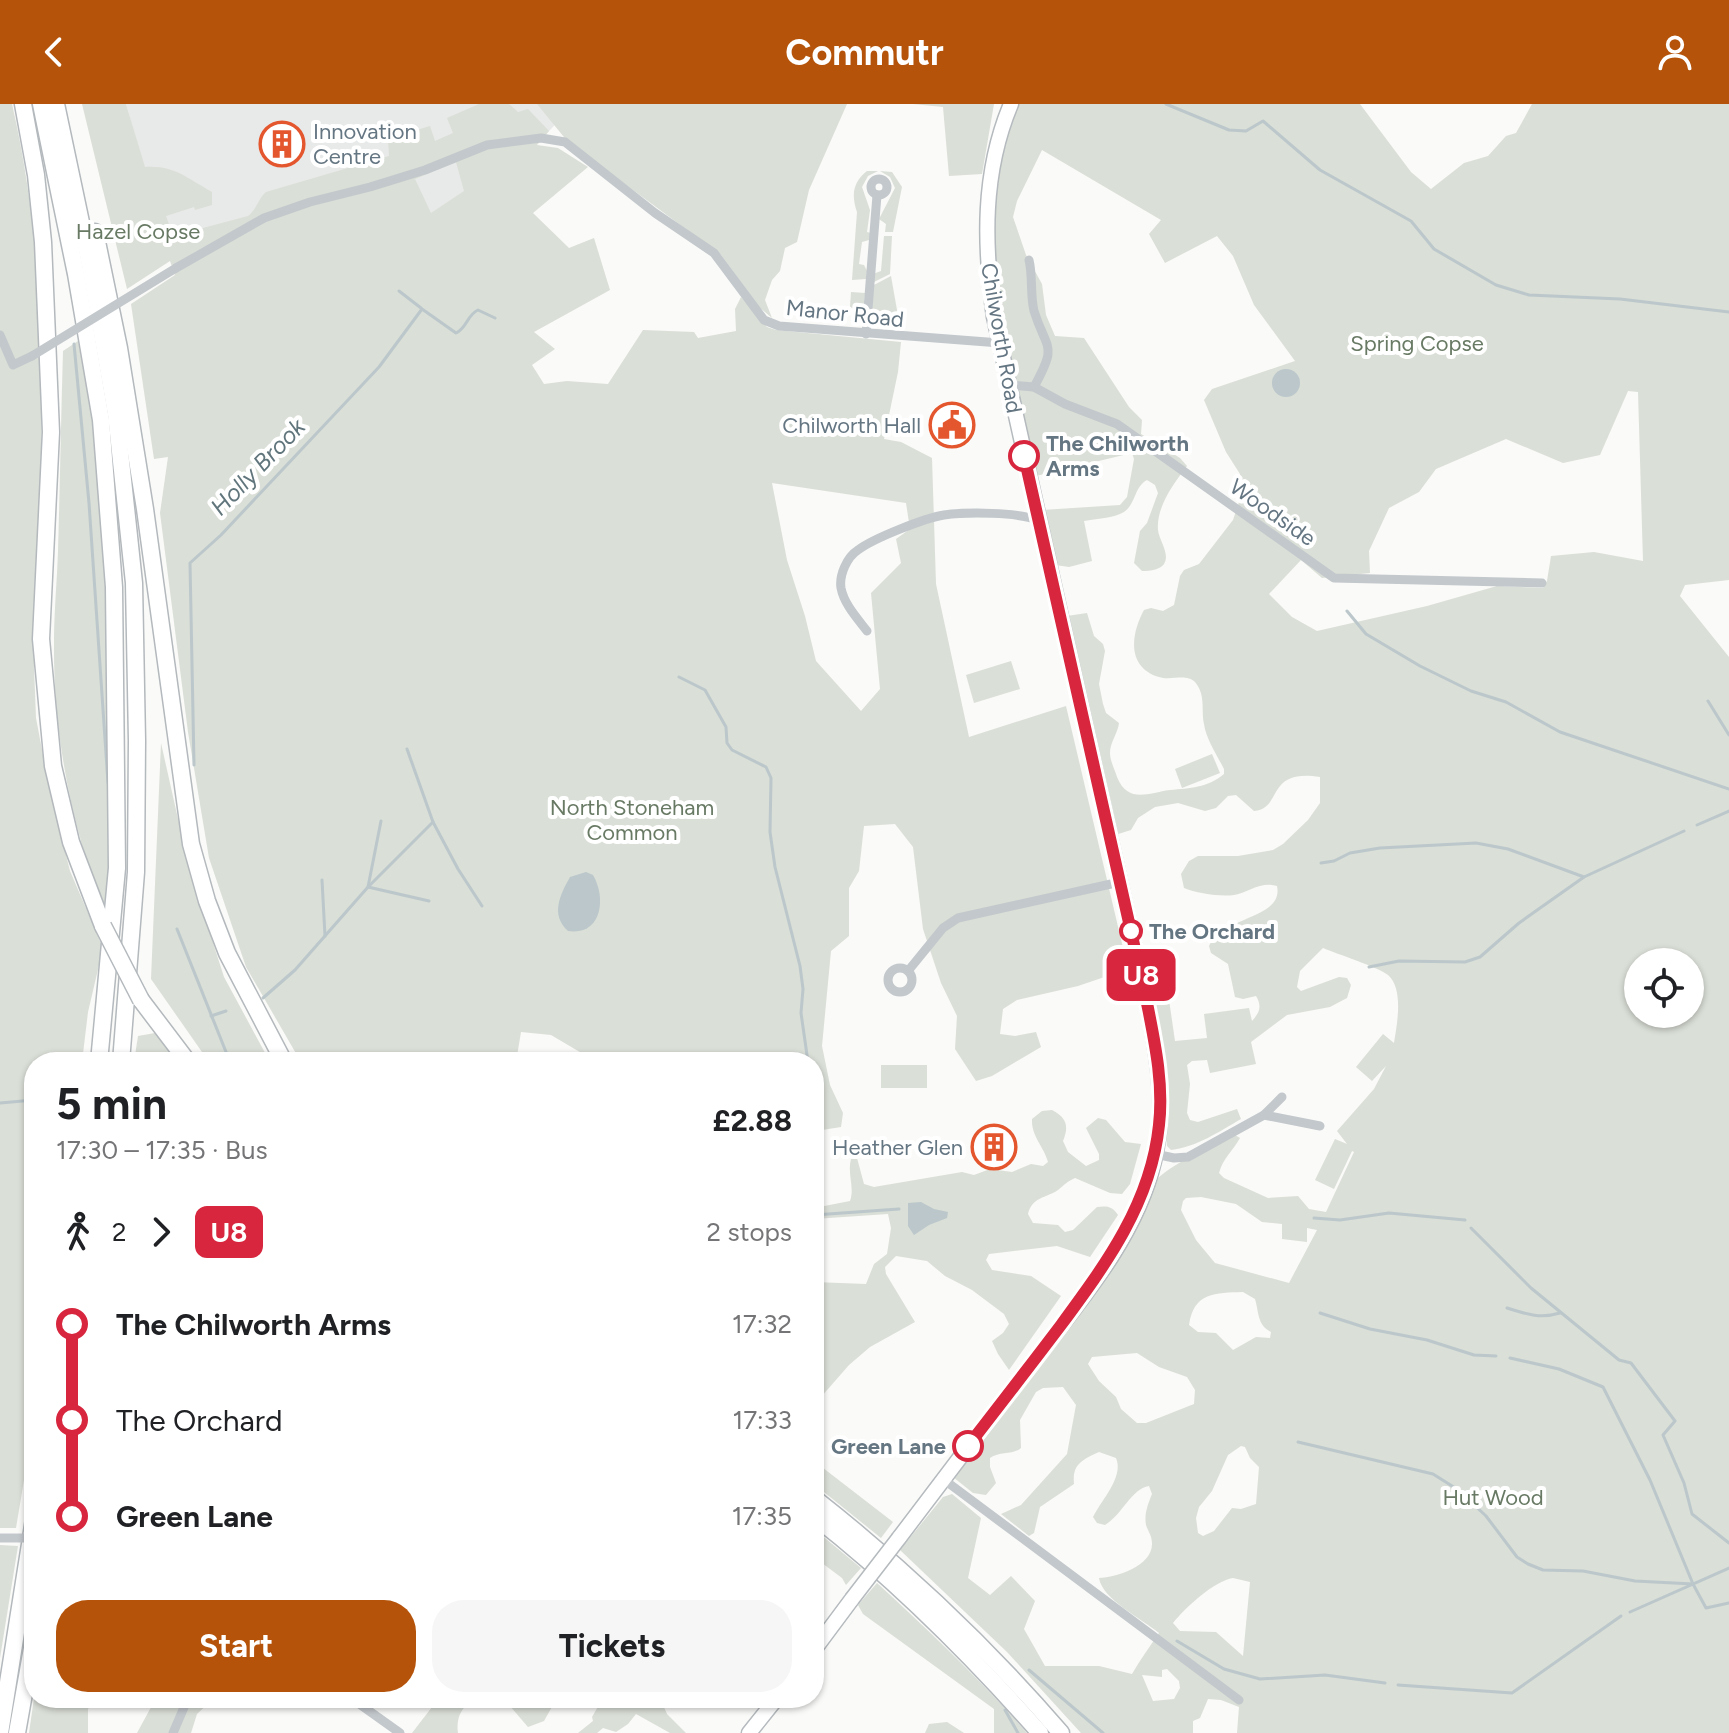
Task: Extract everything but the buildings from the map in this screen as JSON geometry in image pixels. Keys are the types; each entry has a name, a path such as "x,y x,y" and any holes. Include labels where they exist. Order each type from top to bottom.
{"highway":[{"path":"23,104 36,175 45,271 51,432 41,639 53,766 71,842 103,926 141,1000 180,1052"},
{"path":"41,104 76,274 101,420 114,587 117,868 100,1052"},
{"path":"56,104 67,147 116,414 134,583 136,872 122,1052"},
{"path":"67,147 84,186 119,348 145,509 191,844 207,901 227,953 279,1052"},
{"path":"824,1506 907,1576 972,1638 1061,1733"},
{"path":"824,1524 887,1577 996,1683 1040,1733"},
{"path":"0,1733 24,1582"},
{"path":"17,1733 24,1693"}],"main road":[{"name":"Chilworth Road","path":"824,1637 1106,1261 1146,1188 1155,1154 1161,1101 1157,1059 1038,520 989,281 987,218 993,163 1011,104"},
{"path":"749,1733 769,1708"}],"street":[{"name":"Manor Road","path":"0,335 13,365 264,218 310,202 370,187 487,145 541,138 565,142 655,213 714,253 764,320 779,326 1000,343"},
{"path":"866,334 877,195"},
{"path":"1029,260 1033,308 1049,343 1048,361 1034,387"},
{"name":"Woodside","path":"1009,385 1034,387 1065,404 1117,424 1334,578 1542,583"},
{"path":"867,631 841,587 846,564 856,550 917,522 945,515 997,515 1038,520"},
{"path":"908,971 943,928 958,918 1120,882"},
{"path":"1155,1154 1188,1157 1264,1115 1282,1097"},
{"path":"1264,1115 1320,1126"},
{"path":"943,1479 1239,1700"},
{"path":"0,1538 24,1538"},
{"path":"173,1733 184,1708"},
{"path":"365,1708 400,1733"}],"shaded area":[{"path":"126,104 575,104 526,155 462,182 465,191 431,214 421,194 175,276"},
{"path":"1286,369 1296,373 1300,383 1296,393 1286,397 1276,393 1272,383 1276,373"},
{"path":"586,872 593,875 600,895 598,914 588,928 568,931 559,918 560,898 570,877"},
{"path":"921,1202 948,1212 947,1218 914,1235 908,1226 908,1203"}],"green space":[{"path":"0,104 12,104 26,174 40,314 42,384 34,667 36,718 70,871 103,948 88,1012 83,1052 24,1052 24,1480 16,1528 0,1528"},
{"name":"North Stoneham Common","path":"82,104 126,104 145,167 165,168 212,192 212,205 166,216 173,236 248,216 266,192 389,156 388,139 430,126 435,141 453,133 447,118 479,104 509,104 518,112 528,109 549,131 537,145 558,148 588,167 533,213 569,248 594,238 610,290 534,332 555,349 532,365 544,384 567,381 608,384 643,330 694,332 698,338 736,331 735,309 741,297 767,327 776,330 901,342 884,439 901,442 932,458 936,584 969,737 1066,706 1128,969 1078,986 1017,1000 1003,1009 1000,1034 1015,1036 1036,1032 1041,1047 992,1076 976,1081 955,1049 957,1016 941,983 923,929 913,847 895,824 864,826 859,871 849,888 849,936 831,951 823,1052 580,1052 551,1035 521,1032 518,1052 295,1052 246,967 209,858 188,732 160,513 168,457 154,459 131,304 175,275 170,261 127,289","holes":["456,162 464,191 431,213 415,179","772,483 906,503 910,529 896,539 901,563 871,593 880,689 861,711 816,661 787,560"]},
{"path":"537,104 847,104 809,190 797,242 785,248 780,271 772,280 765,300 772,318 759,307 721,255 568,142"},
{"path":"913,104 994,104 982,174 949,176 943,107"},
{"path":"1016,104 1360,104 1411,172 1431,189 1464,163 1488,156 1506,136 1516,133 1532,104 1729,104 1729,580 1685,585 1680,596 1729,657 1729,1733 1237,1733 1239,1707 1208,1699 1200,1718 1193,1721 1193,1733 1081,1733 1007,1652 900,1550 943,1497 952,1494 981,1518 968,1578 990,1595 1011,1576 1035,1601 1024,1629 1045,1666 1099,1666 1132,1674 1159,1633 1115,1601 1099,1578 1133,1569 1151,1551 1152,1540 1146,1525 1152,1494 1149,1486 1137,1492 1105,1525 1097,1523 1093,1517 1115,1480 1118,1465 1116,1458 1099,1452 1079,1464 1074,1484 1040,1507 1034,1533 1029,1536 1001,1514 1021,1505 1067,1454 1076,1405 1063,1387 1043,1388 1036,1392 1020,1420 1021,1448 990,1458 996,1483 986,1495 973,1493 953,1477 1128,1242 1143,1200 1165,1172 1235,1135 1240,1138 1219,1173 1224,1178 1268,1198 1298,1196 1309,1209 1326,1212 1354,1152 1334,1189 1315,1180 1335,1139 1347,1144 1337,1131 1374,1089 1386,1066 1372,1081 1356,1067 1383,1034 1394,1043 1398,1017 1396,989 1388,975 1323,948 1300,971 1297,987 1301,991 1339,977 1347,978 1351,985 1347,998 1330,1007 1287,1015 1251,1042 1256,1064 1210,1073 1207,1060 1192,1061 1187,1065 1190,1084 1187,1113 1190,1120 1198,1122 1237,1109 1241,1119 1190,1146 1171,1150 1167,1146 1147,989 1167,986 1175,1041 1207,1038 1204,1014 1249,1008 1252,1021 1259,1009 1256,996 1235,997 1228,964 1211,953 1209,946 1216,936 1262,912 1277,897 1277,886 1271,885 1234,895 1195,891 1184,888 1181,874 1189,861 1198,856 1238,856 1273,850 1283,844 1308,820 1320,803 1320,777 1291,778 1277,790 1269,804 1254,811 1236,795 1228,796 1216,808 1205,811 1178,803 1155,807 1138,818 1131,830 1115,835 1067,616 1087,613 1094,636 1103,644 1105,651 1099,684 1103,704 1106,713 1119,723 1110,756 1117,777 1127,791 1139,795 1191,788 1205,785 1224,774 1205,730 1202,697 1195,682 1187,678 1159,677 1148,672 1136,658 1134,639 1144,610 1163,611 1174,605 1180,576 1184,570 1199,564 1233,520 1241,496 1240,474 1226,452 1204,400 1212,389 1295,361 1254,305 1233,256 1217,236 1165,263 1149,234 1161,220 1042,150 1017,201 1013,217 1026,255 1042,284 1046,315 1055,336 1084,338 1129,407 1142,420 1141,434 1180,458 1187,466 1160,513 1158,530 1166,558 1161,567 1142,571 1134,563 1140,531 1147,523 1158,493 1155,485 1147,480 1124,512 1084,521 1092,561 1069,567 1055,565 1042,510 1120,505 1127,497 1134,459 1132,453 1036,476 1008,355 1013,352 995,265 995,198 1003,149","holes":["1628,391 1638,392 1643,561 1594,552 1551,556 1543,588 1497,586 1427,606 1317,631 1292,617 1269,594 1301,560 1322,578 1370,573 1369,551 1389,508 1419,492 1436,469 1506,439 1563,463 1600,455","1201,1197 1236,1204 1262,1222 1282,1224 1282,1239 1307,1242 1307,1228 1317,1230 1289,1283 1215,1263 1196,1240 1181,1210 1186,1198","1243,1292 1255,1299 1261,1322 1271,1332 1270,1338 1256,1337 1233,1350 1216,1333 1198,1332 1189,1325 1196,1306 1207,1296","1137,1353 1159,1367 1187,1377 1195,1390 1194,1404 1146,1423 1137,1423 1121,1409 1116,1397 1099,1381 1088,1364 1092,1357","1241,1446 1245,1447 1259,1467 1256,1504 1241,1509 1232,1508 1214,1531 1203,1536 1198,1533 1196,1518 1199,1507 1212,1491 1228,1455","1233,1578 1250,1582 1243,1656 1216,1632 1180,1631 1173,1623 1192,1603 1225,1580","1167,1669 1179,1681 1180,1688 1174,1699 1153,1701 1142,1675 1162,1677 1162,1670"]},
{"path":"867,171 878,171 868,176 862,187 870,210 867,232 871,233 869,240 862,242 859,264 864,265 867,271 866,279 852,280 857,212 854,189"},
{"path":"880,171 892,172 902,187 893,232 885,232 886,224 879,219 895,188 890,177"},
{"path":"884,236 892,236 890,274 874,282 873,274 881,271"},
{"path":"891,276 900,327 879,326 871,320 872,286"},
{"path":"851,292 865,293 863,316 850,307"},
{"path":"78,341 94,422 110,660 113,825 107,916 84,851 67,782 55,677 63,351"},
{"path":"1011,661 1020,689 974,703 966,675"},
{"path":"161,743 189,868 224,977 265,1052 202,1052 151,979"},
{"path":"1212,754 1220,773 1182,788 1175,769"},
{"path":"155,1033 169,1052 136,1052 138,1036"},
{"name":"North Stoneham Common","path":"824,1056 830,1085 843,1113 841,1127 824,1130"},
{"path":"881,1065 927,1065 927,1088 881,1088"},
{"path":"1052,1110 1061,1116 1066,1131 1063,1141 1068,1152 1086,1166 1099,1160 1086,1128 1098,1118 1106,1120 1125,1142 1141,1144 1130,1184 1122,1194 1110,1193 1075,1178 1036,1201 1030,1208 1028,1214 1033,1223 1058,1225 1065,1232 1073,1230 1097,1207 1114,1210 1118,1215 1090,1257 1057,1246 989,1254 986,1260 992,1270 1031,1276 1061,1296 1009,1370 992,1341 1009,1324 1004,1314 927,1261 896,1256 885,1267 886,1274 915,1322 870,1347 824,1394 824,1282 866,1284 874,1264 887,1254 891,1228 888,1214 824,1218 824,1206 850,1201 851,1159 857,1158 864,1184 874,1187 962,1172 974,1175 990,1169 1012,1172 1031,1164 1043,1166 1048,1162 1032,1119 1042,1111"},
{"path":"824,1469 893,1522 881,1538 824,1492"},
{"path":"824,1537 861,1568 846,1585 824,1564"},
{"path":"0,1545 18,1546 0,1658"},
{"path":"877,1583 973,1674 1027,1733 994,1733 994,1709 863,1614 858,1605"},
{"path":"33,1708 89,1708 88,1733 29,1733"},
{"path":"151,1708 203,1708 197,1714 191,1733 137,1733"},
{"path":"431,1708 464,1708 458,1721 458,1733 412,1733"},
{"path":"512,1708 551,1708 544,1721 528,1727"},
{"path":"597,1708 664,1708 686,1733 670,1733 636,1714 616,1732 603,1728 597,1733 578,1733 593,1721"},
{"path":"947,1722 964,1733 925,1733 929,1724"}],"waterway":[{"path":"1166,104 1229,130 1246,131 1263,121 1320,170 1411,221 1434,249 1496,285 1529,295 1620,299 1729,312"},
{"path":"399,291 421,308"},
{"name":"Holly Brook","path":"194,765 190,563 221,535 379,367 422,309 456,333 478,310 495,318"},
{"path":"74,344 89,503 108,783"},
{"path":"1347,611 1366,634 1471,691 1506,702 1560,732 1729,789"},
{"path":"679,677 705,690 726,727 727,743 732,750 766,767 771,778 770,832 775,867 800,966 803,989 801,1013 807,1052"},
{"path":"1708,701 1729,735"},
{"path":"407,749 433,822 482,906"},
{"path":"1697,825 1729,811"},
{"path":"381,821 368,887 429,901"},
{"path":"263,998 295,970 368,887 433,822"},
{"path":"1369,967 1399,961 1465,962 1480,957 1519,923 1584,877 1684,831"},
{"path":"1321,863 1350,853 1380,848 1476,843 1508,849 1584,877"},
{"path":"322,880 325,936"},
{"name":"Holly Brook","path":"177,929 226,1052"},
{"path":"211,1016 226,1011"},
{"path":"0,1103 24,1101"},
{"path":"824,1214 899,1209"},
{"path":"1314,1218 1340,1220 1389,1213 1465,1220"},
{"path":"1471,1228 1531,1288 1619,1360 1631,1363 1675,1421 1663,1435 1684,1483 1692,1514 1729,1543"},
{"path":"1507,1308 1539,1316 1560,1313"},
{"path":"1320,1313 1474,1355 1496,1356"},
{"path":"1510,1358 1559,1369 1603,1387 1650,1480 1706,1608 1729,1603"},
{"path":"1298,1442 1433,1474 1460,1491"},
{"path":"1470,1501 1486,1516 1517,1557 1543,1570 1583,1571 1635,1581 1693,1584"},
{"path":"1630,1612 1729,1568"},
{"path":"1398,1685 1512,1693 1621,1616"},
{"path":"1177,1641 1224,1669 1260,1679 1325,1675 1385,1683"},
{"path":"1029,1670 1103,1733"},
{"path":"1005,1710 1018,1733"}],"bus line":[{"name":"U8","path":"968,1446 1084,1293 1120,1239 1146,1188 1160,1122 1160,1082 1154,1037 1024,456"}],"place":[{"name":"Innovation Centre","path":"282,144"},
{"name":"Chilworth Hall","path":"952,425"},
{"name":"The Chilworth Arms","path":"1024,456"},
{"name":"The Orchard","path":"1131,931"},
{"name":"Heather Glen","path":"994,1147"},
{"name":"Green Lane","path":"968,1446"}],"park label":[{"name":"Hazel Copse","path":"138,231"},
{"name":"Spring Copse","path":"1417,343"},
{"name":"Hut Wood","path":"1493,1497"}]}
